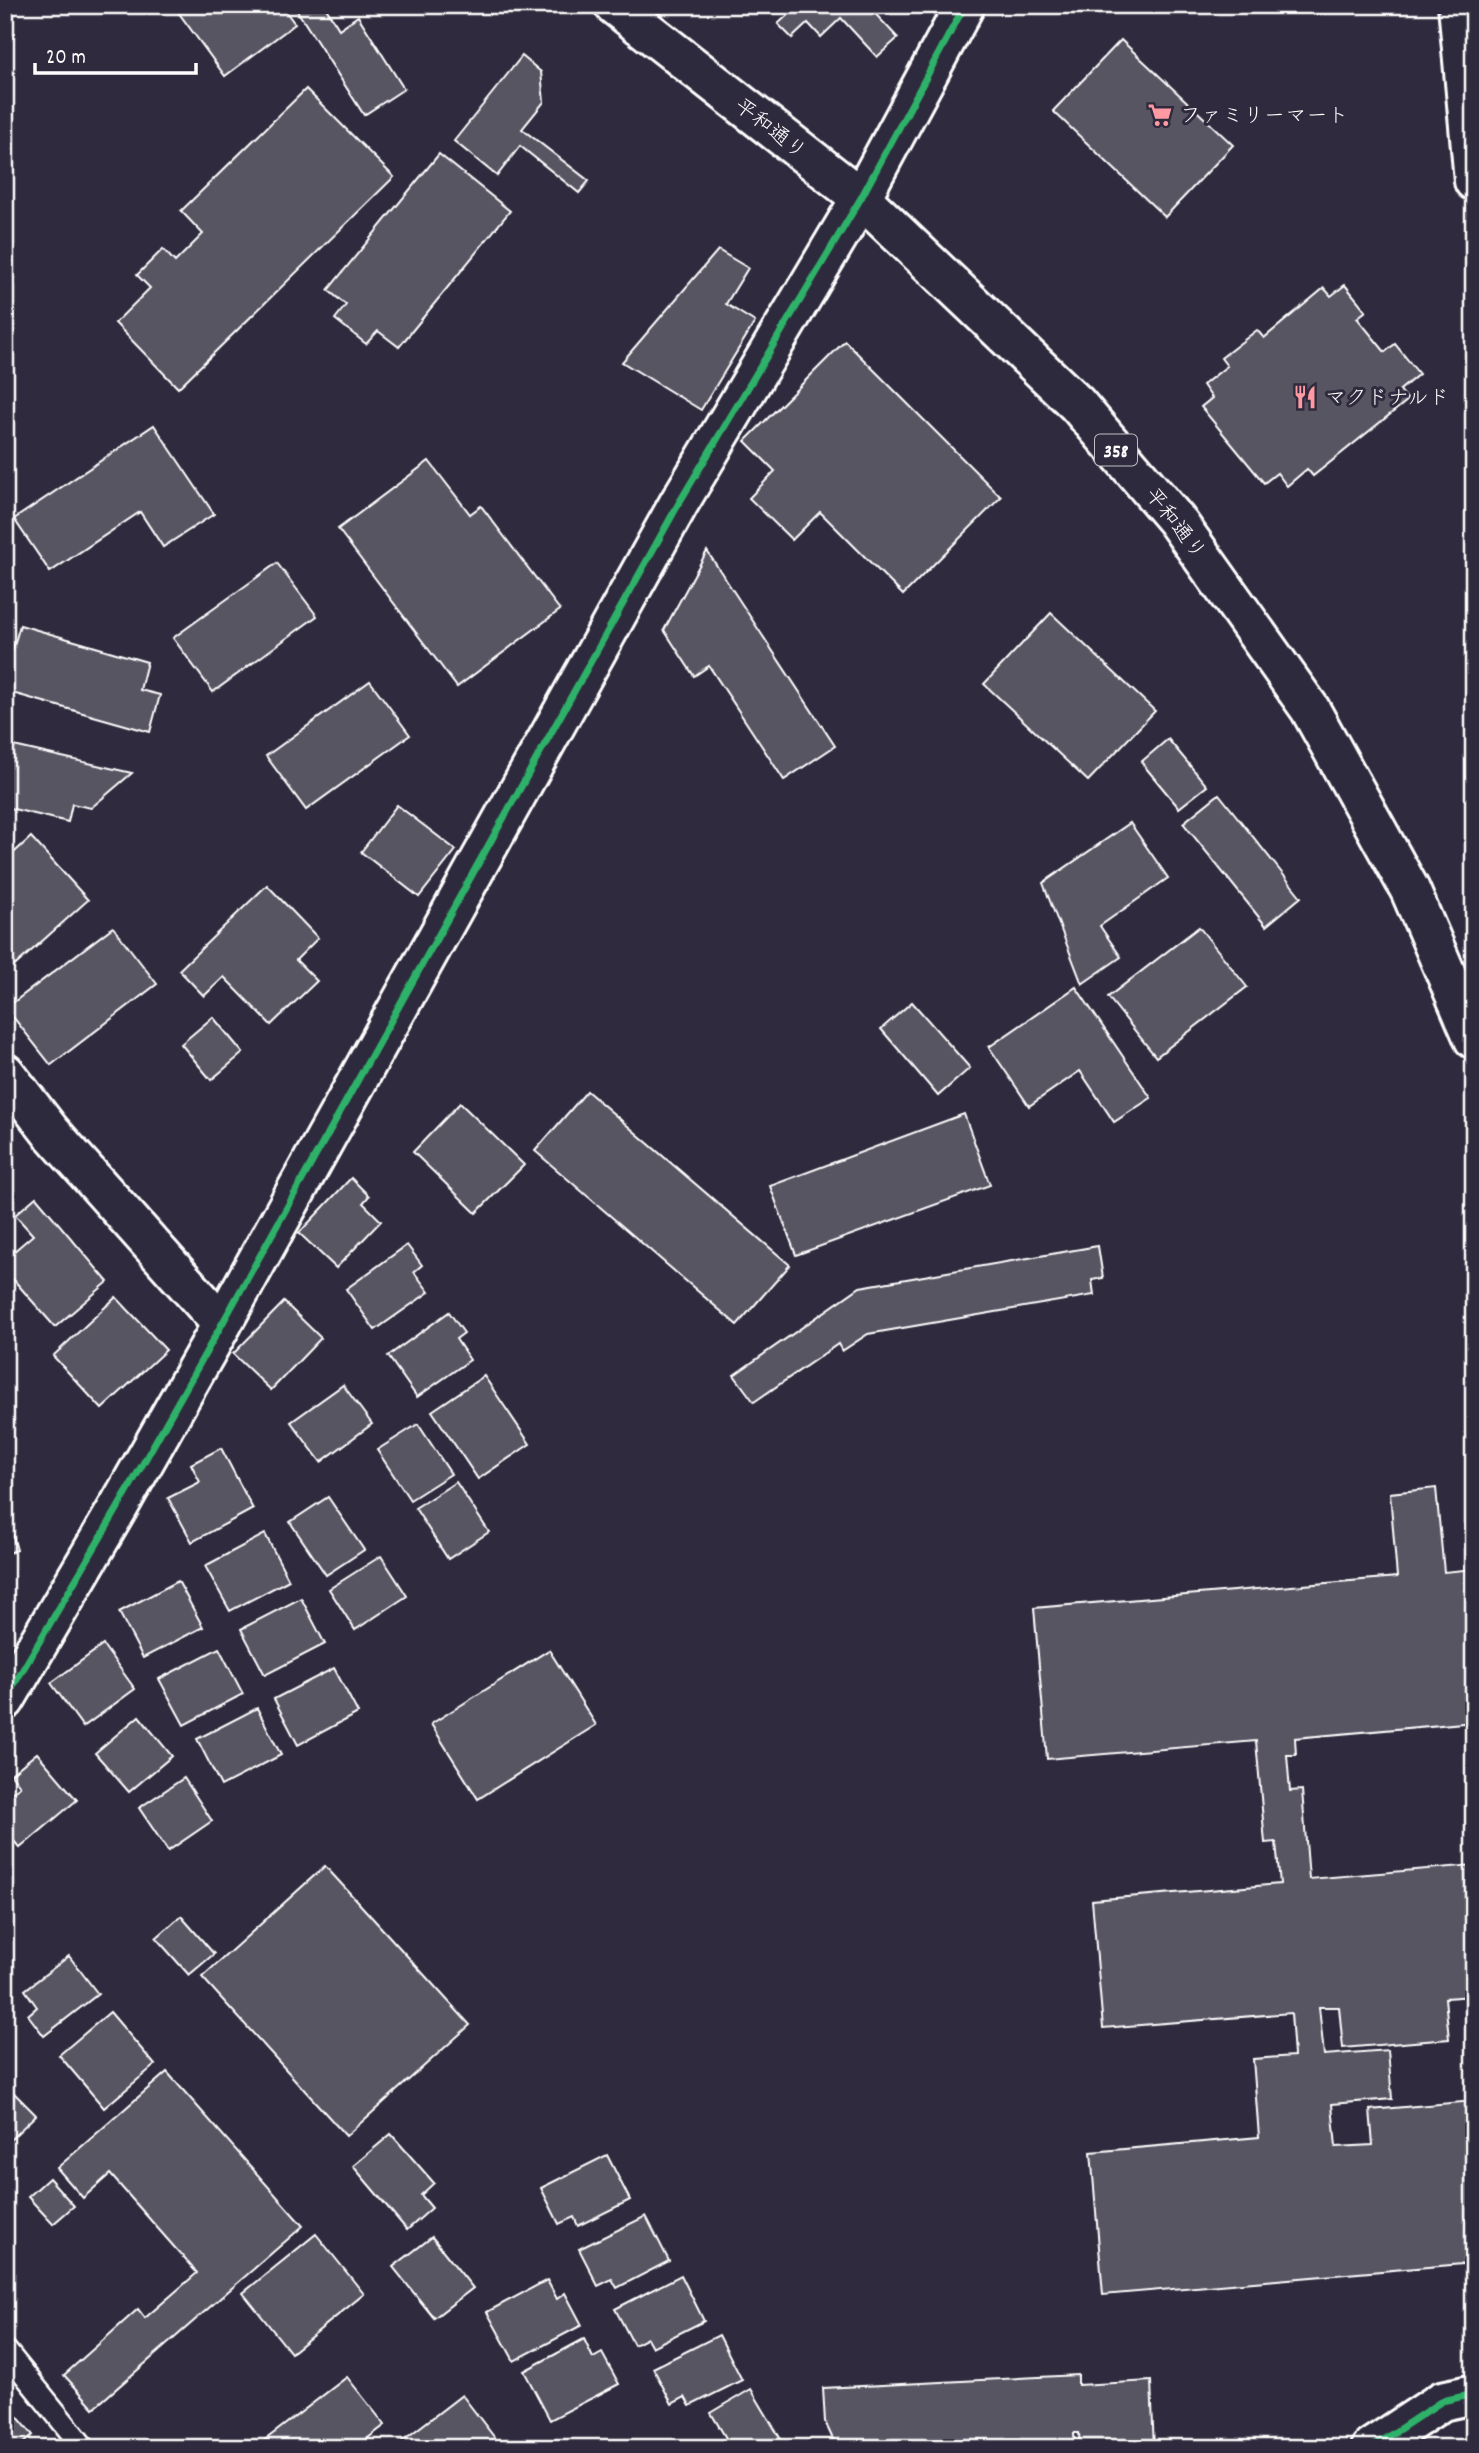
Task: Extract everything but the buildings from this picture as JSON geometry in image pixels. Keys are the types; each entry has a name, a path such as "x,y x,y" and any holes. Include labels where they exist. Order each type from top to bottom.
{"main road":[{"name":"平和通り","path":"614,5 861,198 1077,404 1176,520 1310,709 1410,890 1471,1024"},
{"path":"5,1700 222,1324 679,503 861,198 965,5"},
{"path":"1458,5 1474,181"},
{"path":"5,1073 50,1131 222,1324"},
{"path":"1371,2448 1442,2401 1474,2394"}],"lane":[{"path":"5,2350 84,2448"}],"cycle path":[{"path":"5,1700 222,1324 679,503 861,198 965,5"},
{"path":"1371,2448 1442,2401 1474,2394"}],"place":[{"name":"ファミリーマート","path":"1160,115"},
{"name":"マクドナルド","path":"1305,397"}]}
